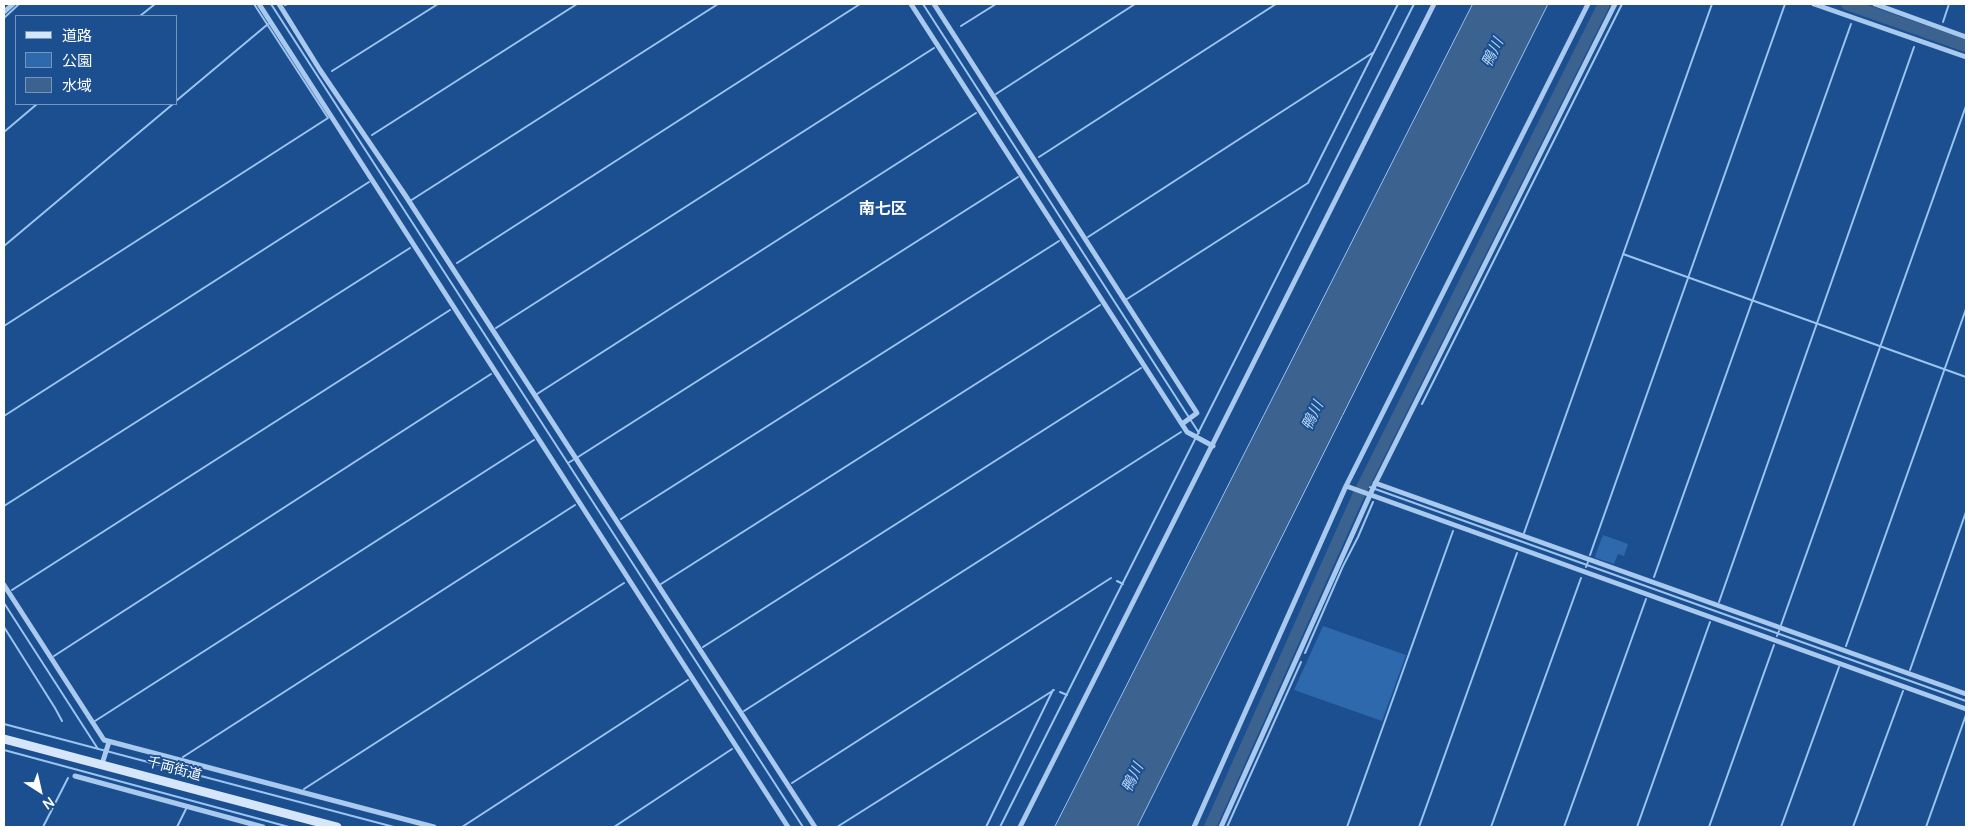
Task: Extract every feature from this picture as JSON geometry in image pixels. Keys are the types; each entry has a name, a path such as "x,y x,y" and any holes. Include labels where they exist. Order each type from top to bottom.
{"street":[{"path":"4,12 14,4"},
{"path":"259,4 788,827"},
{"path":"279,4 320,70 815,827"},
{"path":"911,4 1190,433 1210,445"},
{"path":"934,4 1197,413 1184,422"},
{"path":"1020,827 1210,445 1434,4"},
{"path":"1194,827 1346,486 1588,4"},
{"path":"1221,827 1371,490 1615,4"},
{"path":"1814,4 1966,57"},
{"path":"1875,4 1966,37"},
{"path":"1346,486 1356,490 1371,490 1966,694"},
{"path":"1371,490 1966,709"},
{"path":"4,585 73,694 108,744 434,827"},
{"name":"千両街道","path":"4,739 102,762 337,827"},
{"path":"102,762 108,744"},
{"path":"75,776 263,827"}],"green space":[{"path":"1603,535 1628,544 1624,556 1618,554 1614,564 1595,556"},
{"path":"1323,626 1406,655 1382,721 1294,690"}],"water":[{"name":"鴨川","path":"1473,4 1548,4 1137,827 1055,827"}],"waterway":[{"path":"4,18 19,4"},
{"path":"141,15 155,4"},
{"path":"254,4 328,118"},
{"path":"271,4 803,827"},
{"path":"332,71 438,4"},
{"path":"372,135 577,4"},
{"path":"410,201 718,4"},
{"path":"457,263 860,4"},
{"path":"923,4 1199,433"},
{"path":"961,26 996,4"},
{"path":"996,94 1135,4"},
{"path":"1039,157 1276,4"},
{"path":"1127,299 1308,183 1398,4"},
{"path":"1000,827 1414,4"},
{"path":"1210,827 1358,496 1604,4"},
{"path":"1422,404 1622,4"},
{"path":"1524,533 1712,4"},
{"path":"1590,555 1785,4"},
{"path":"1847,4 1966,46"},
{"path":"1943,22 1949,4"},
{"path":"178,99 268,24"},
{"path":"1654,577 1851,24"},
{"path":"1719,602 1914,47"},
{"path":"496,328 934,48"},
{"path":"1088,237 1374,52"},
{"path":"4,132 36,105"},
{"path":"4,246 172,105"},
{"path":"1781,625 1966,106"},
{"path":"537,394 976,113"},
{"path":"4,326 328,118"},
{"path":"578,457 1018,177"},
{"path":"4,416 369,182"},
{"path":"621,519 1059,241"},
{"path":"4,506 410,248"},
{"path":"1623,254 1966,377"},
{"path":"661,584 1100,305"},
{"path":"1846,646 1966,309"},
{"path":"12,590 450,310"},
{"path":"703,647 1141,368"},
{"path":"54,656 491,374"},
{"path":"744,711 1181,432"},
{"path":"95,721 534,440"},
{"path":"568,463 573,460"},
{"path":"1364,485 1966,701"},
{"path":"1305,653 1373,502"},
{"path":"183,757 575,505"},
{"path":"1910,670 1966,512"},
{"path":"1347,827 1453,531"},
{"path":"1419,827 1517,553"},
{"path":"1586,567 1588,562"},
{"path":"792,783 1111,578"},
{"path":"1491,827 1581,578"},
{"path":"1117,581 1123,584"},
{"path":"304,789 624,583"},
{"path":"1564,827 1646,599"},
{"path":"4,603 98,749"},
{"path":"1637,827 1710,622"},
{"path":"4,627 62,721"},
{"path":"1777,636 1779,631"},
{"path":"1709,827 1774,645"},
{"path":"1227,827 1301,662"},
{"path":"1781,827 1839,667"},
{"path":"462,827 688,680"},
{"path":"986,827 1053,690"},
{"path":"837,827 1054,690"},
{"path":"1853,827 1903,691"},
{"path":"1060,692 1067,695"},
{"path":"1926,827 1966,715"},
{"path":"4,724 394,827"},
{"path":"614,827 732,749"},
{"path":"4,750 289,827"},
{"path":"43,827 68,778"},
{"path":"177,827 186,809"}],"district":[{"name":"南七区","path":"883,210"}]}
